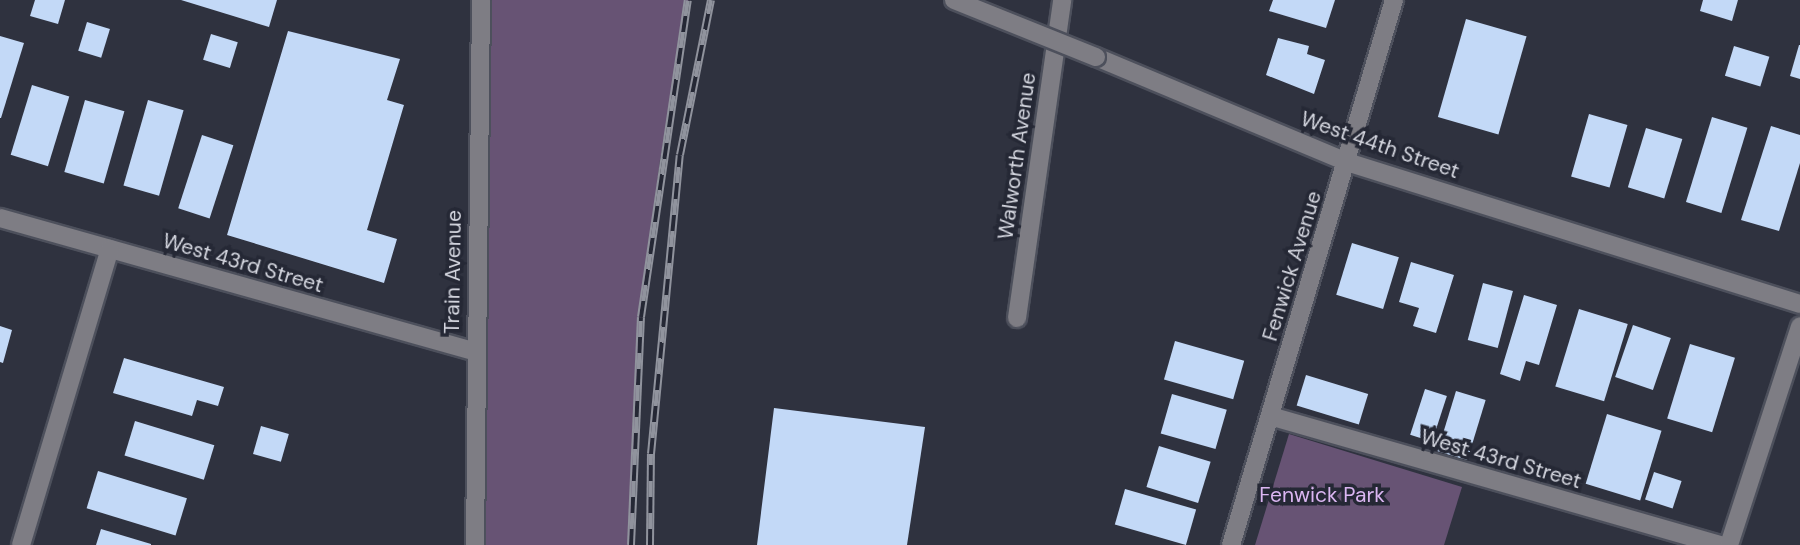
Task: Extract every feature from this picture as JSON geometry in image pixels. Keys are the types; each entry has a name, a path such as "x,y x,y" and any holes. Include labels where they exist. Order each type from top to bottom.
{"street":[{"name":"Train Avenue","path":"475,545 474,351 481,0"},
{"name":"West 44th Street","path":"954,0 1347,162 1800,304"},
{"name":"Walworth Avenue","path":"1017,318 1062,0"},
{"name":"Fenwick Avenue","path":"1231,545 1394,0"},
{"name":"West 43rd Street","path":"0,218 474,351"},
{"path":"21,545 110,249"},
{"path":"1729,545 1800,326"},
{"name":"West 43rd Street","path":"1270,416 1720,545"}],"green space":[{"path":"481,0 689,0 660,160 641,317 631,545 475,545"},
{"name":"Fenwick Park","path":"1289,434 1462,487 1444,545 1255,545"}],"building":[{"path":"35,0 65,0 58,24 30,16"},
{"path":"181,0 277,0 269,27"},
{"path":"1273,0 1335,0 1326,28 1269,11"},
{"path":"1703,0 1738,0 1732,21 1700,11"},
{"path":"1466,19 1527,36 1498,134 1438,117"},
{"path":"87,22 110,29 101,58 78,51"},
{"path":"288,31 400,59 387,100 404,105 367,230 397,239 384,283 227,235"},
{"path":"211,34 238,42 230,68 203,60"},
{"path":"0,36 24,43 1,118 0,118"},
{"path":"1278,38 1309,46 1307,54 1325,60 1314,94 1266,75"},
{"path":"1800,45 1800,79 1790,76"},
{"path":"1734,46 1769,57 1760,86 1725,76"},
{"path":"32,85 69,96 48,166 11,155"},
{"path":"85,100 124,111 104,183 64,172"},
{"path":"148,100 184,110 159,196 123,186"},
{"path":"1589,114 1627,125 1610,188 1571,176"},
{"path":"1712,117 1747,128 1721,213 1686,202"},
{"path":"1771,126 1800,135 1800,163 1779,231 1741,220"},
{"path":"1646,128 1682,139 1664,198 1628,187"},
{"path":"202,135 233,145 210,218 178,208"},
{"path":"1352,243 1399,257 1383,309 1336,295"},
{"path":"1411,262 1454,275 1436,333 1413,326 1419,308 1399,302"},
{"path":"1483,283 1513,291 1498,348 1468,340"},
{"path":"1524,295 1557,305 1539,365 1526,361 1520,381 1500,374"},
{"path":"1579,309 1628,324 1604,401 1555,386"},
{"path":"1633,325 1671,338 1653,390 1615,377"},
{"path":"0,326 12,330 3,363 0,362"},
{"path":"1175,341 1244,361 1233,399 1164,379"},
{"path":"1690,344 1735,358 1712,432 1667,419"},
{"path":"124,358 224,387 218,406 197,400 192,416 113,393"},
{"path":"1306,375 1368,394 1359,425 1297,406"},
{"path":"1425,389 1447,396 1432,442 1410,435"},
{"path":"1456,391 1486,400 1467,460 1438,451"},
{"path":"1172,394 1227,410 1215,449 1161,433"},
{"path":"774,408 925,427 907,545 757,545"},
{"path":"1607,414 1662,431 1640,500 1586,484"},
{"path":"135,421 214,445 204,480 124,455"},
{"path":"261,426 289,434 281,462 253,454"},
{"path":"1159,446 1211,462 1198,503 1146,487"},
{"path":"98,471 187,498 176,535 87,508"},
{"path":"1654,472 1682,481 1673,509 1645,500"},
{"path":"1125,489 1196,509 1186,545 1115,525"},
{"path":"101,529 151,544 151,545 96,545"}],"railway":[{"path":"631,545 641,317 688,0"},
{"path":"650,545 651,454 680,155 711,0"}]}
